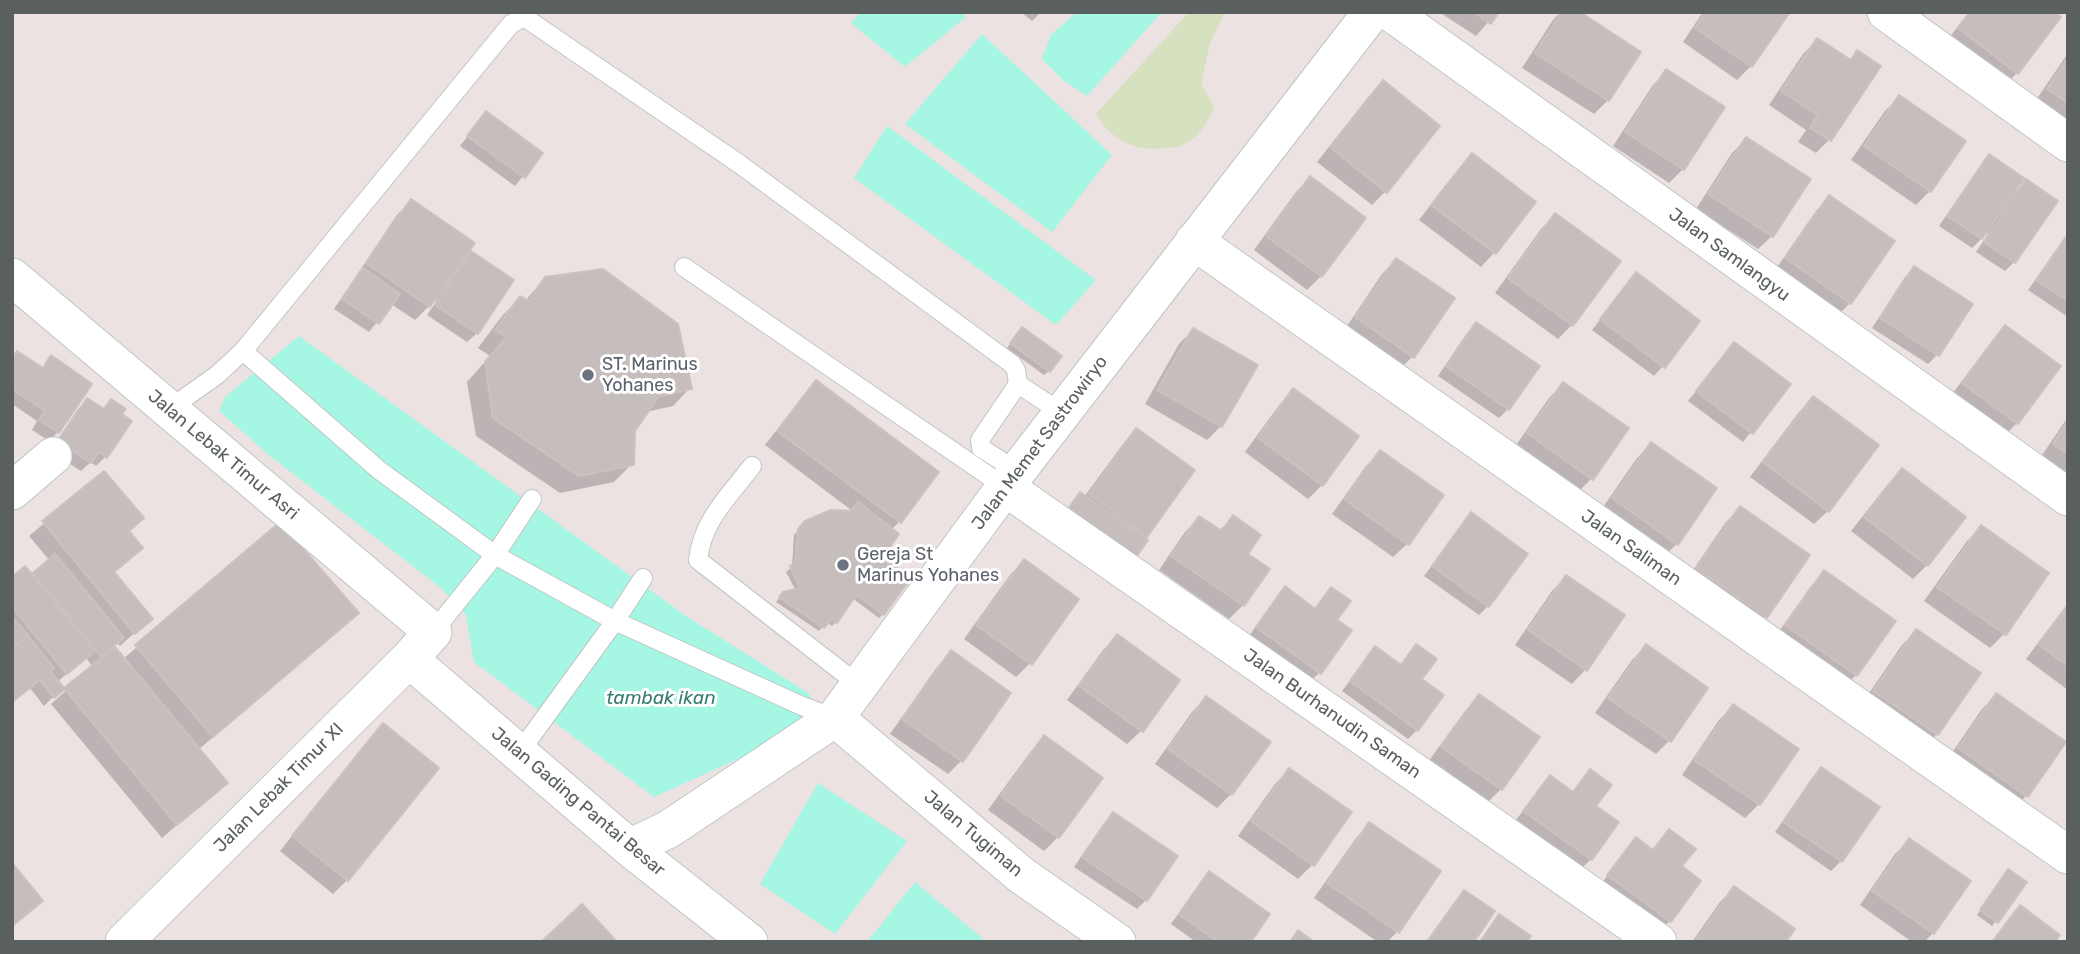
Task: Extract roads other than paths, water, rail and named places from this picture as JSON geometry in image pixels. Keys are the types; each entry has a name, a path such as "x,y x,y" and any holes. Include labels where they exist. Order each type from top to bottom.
{"street":[{"name":"Jalan Memet Sastrowiryo","path":"630,848 669,829 835,719 1011,479 1372,12"},
{"name":"Jalan Samlangyu","path":"1390,12 2068,497"},
{"path":"1886,12 2068,143"},
{"name":"Jalan Saliman","path":"1195,241 2068,855"},
{"name":"Jalan Lebak Timur Asri","path":"12,277 169,409 421,646"},
{"path":"12,491 53,456"},
{"name":"Jalan Burhanudin Saman","path":"1011,479 1658,942"},
{"name":"Jalan Gading Pantai Besar","path":"421,646 519,753 630,848 749,942"},
{"name":"Jalan Lebak Timur XI","path":"136,938 421,646"},
{"name":"Jalan Tugiman","path":"835,719 1021,875 1117,942"}],"lane":[{"path":"169,409 217,375 243,351 511,23 524,18 738,163 1012,364 1016,370 1018,384 980,440 981,448 1011,479"},
{"path":"684,267 1011,479"},
{"path":"243,351 379,470 495,555 615,621 835,719"},
{"path":"1018,384 1062,413"},
{"path":"752,466 707,524 698,560 859,685"},
{"path":"421,646 495,555 533,499"},
{"path":"519,753 643,578"}],"water":[{"path":"861,12 961,12 966,17 905,67 851,23"},
{"path":"1077,12 1162,12 1087,96 1064,81 1042,59 1051,35"},
{"path":"982,34 1112,155 1052,232 905,124"},
{"path":"887,126 1096,280 1056,325 854,178"},
{"name":"tambak ikan","path":"299,336 686,616 808,693 820,709 749,754 654,797 474,662 466,615 441,588 270,456 219,411 225,397"},
{"path":"818,783 907,841 835,934 760,884"},
{"path":"915,882 987,942 867,942"}],"place":[{"name":"ST. Marinus Yohanes","path":"588,375"},
{"name":"Gereja St Marinus Yohanes","path":"843,565"}]}
